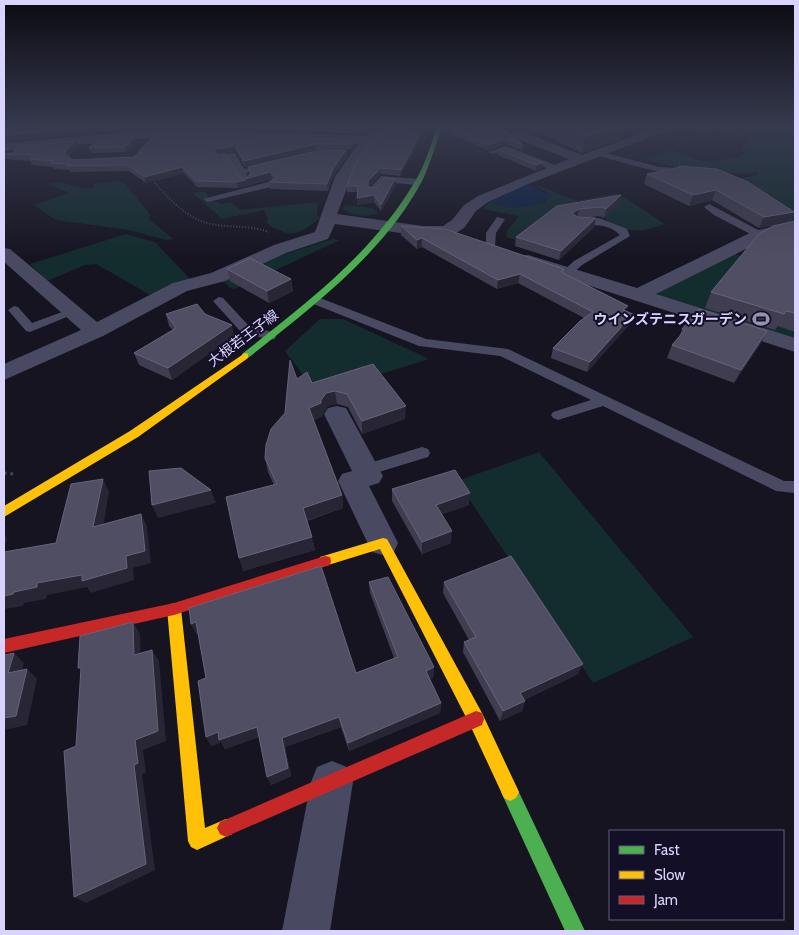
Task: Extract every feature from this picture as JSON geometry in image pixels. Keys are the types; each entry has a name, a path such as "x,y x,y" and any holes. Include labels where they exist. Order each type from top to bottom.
{"street":[{"path":"4,373 95,331 180,287 218,277 287,246 322,235 330,218 333,198 344,171"},
{"name":"大根若王子線","path":"4,512 134,434 270,336 315,300 390,225 418,182 423,171"},
{"path":"447,231 458,224 470,208 483,200 523,181 552,171"},
{"path":"330,218 423,230 447,231 795,345"},
{"path":"639,295 760,235 785,229"},
{"path":"4,253 95,331"},
{"path":"337,414 369,476 352,481 383,544 476,719 575,931"},
{"path":"4,646 174,609 383,544"},
{"path":"174,609 198,842 476,719"},
{"path":"306,931 332,782"}],"lane":[{"path":"247,171 241,172 250,189"},
{"path":"674,171 696,173"},
{"path":"374,190 381,179 418,182"},
{"path":"208,199 272,184"},
{"path":"710,207 760,235"},
{"path":"490,246 491,233 500,219"},
{"path":"568,272 578,263 625,236 623,231 599,222 578,223"},
{"path":"315,300 424,343 503,352 782,487 795,487"},
{"path":"219,301 244,328 270,336"},
{"path":"14,310 30,328 72,312"},
{"path":"558,415 604,401"},
{"path":"366,470 422,453"}],"path":[{"path":"155,183 172,202 190,216 212,224 259,228 280,236 287,246"}],"green space":[{"path":"698,171 795,171 795,230 720,181 756,176 758,172 729,173"},
{"path":"118,181 125,184 150,214 149,219 173,239 166,240 129,230 56,220 34,205 69,193 49,184 61,183 82,188 93,188 94,184"},
{"path":"535,186 577,200 577,203 516,240 506,237 507,231 519,216 483,209 491,200 515,207 545,202 547,192"},
{"path":"204,191 209,196 206,198 220,204 231,202 240,210 318,202 317,215 320,218 296,233 285,232 270,226 266,221 268,218 264,210 222,219 193,193"},
{"path":"618,193 665,224 642,230 623,229 607,224 605,216 610,213 604,208 580,203 580,200"},
{"path":"345,205 372,208 379,213 365,216 356,215 343,209"},
{"path":"126,234 155,242 190,279 152,296 96,264 85,265 47,281 30,264"},
{"path":"333,239 340,240 235,289 230,288 223,281 269,259"},
{"name":"ウインズテニスガーデン","path":"734,254 795,271 795,341 659,297 657,293"},
{"path":"320,319 343,319 429,359 317,394 285,351"},
{"path":"539,452 693,637 593,683 457,481"}],"water":[{"path":"525,183 552,196 539,203 512,208 504,207 491,200"}],"building":[{"path":"136,171 168,171 144,177"},
{"path":"186,171 236,171 239,176 245,180 236,182 196,181"},
{"path":"250,171 332,171 327,184 269,182 277,178 270,172 245,179 251,174"},
{"path":"353,171 378,171 368,181 368,187 376,188 384,178 395,179 381,205 374,195 357,198 358,186 347,186"},
{"path":"663,171 721,171 748,182 794,212 764,217 716,190 693,195 647,174"},
{"path":"621,195 606,209 601,207 579,209 572,213 577,217 596,218 561,251 516,237 557,206"},
{"path":"795,221 795,313 786,311 784,314 711,292 759,234 773,226"},
{"path":"401,226 445,229 561,268 564,270 561,272 628,306 623,310 633,314 590,362 553,348 580,321 593,312 520,274 498,280 422,238 417,240"},
{"path":"250,258 291,279 267,291 227,269"},
{"path":"197,304 205,314 232,325 168,368 134,353 176,328 166,314"},
{"path":"699,309 767,331 741,370 672,345 685,330 682,329"},
{"path":"290,360 297,379 307,372 312,383 373,364 406,406 362,421 347,394 335,391 326,393 321,403 309,408 342,495 303,508 312,537 239,558 226,497 277,484 265,458 266,445 271,429 285,413"},
{"path":"181,468 211,490 152,505 149,471"},
{"path":"455,470 470,493 436,505 452,531 422,542 392,489"},
{"path":"103,479 93,527 141,514 145,551 126,556 127,568 82,581 82,575 37,583 37,587 4,596 4,552 56,543 71,484"},
{"path":"511,556 583,664 520,693 525,701 503,711 464,642 476,637 444,582"},
{"path":"321,566 356,673 398,657 369,582 388,577 434,667 426,671 441,703 348,743 339,717 282,738 288,768 267,777 257,727 219,740 218,732 206,737 198,681 206,678 196,622 191,624 189,608"},
{"path":"133,622 134,655 152,650 158,731 135,740 138,763 134,765 146,864 74,897 64,751 76,746 81,668 78,668 80,636"},
{"path":"14,653 8,673 27,669 16,716 4,718 4,655"}],"traffic: fast":[{"path":"245,356 293,318 361,256 400,209 424,171"},
{"path":"510,792 575,931"}],"traffic: slow":[{"path":"4,512 134,434 245,356"},
{"path":"325,561 383,543 476,719 510,792"},
{"path":"174,609 197,841 226,828"}],"traffic: jam":[{"path":"4,646 174,609 325,561"},
{"path":"226,828 476,719"}],"place":[{"name":"ウインズテニスガーデン","path":"761,319"}]}
